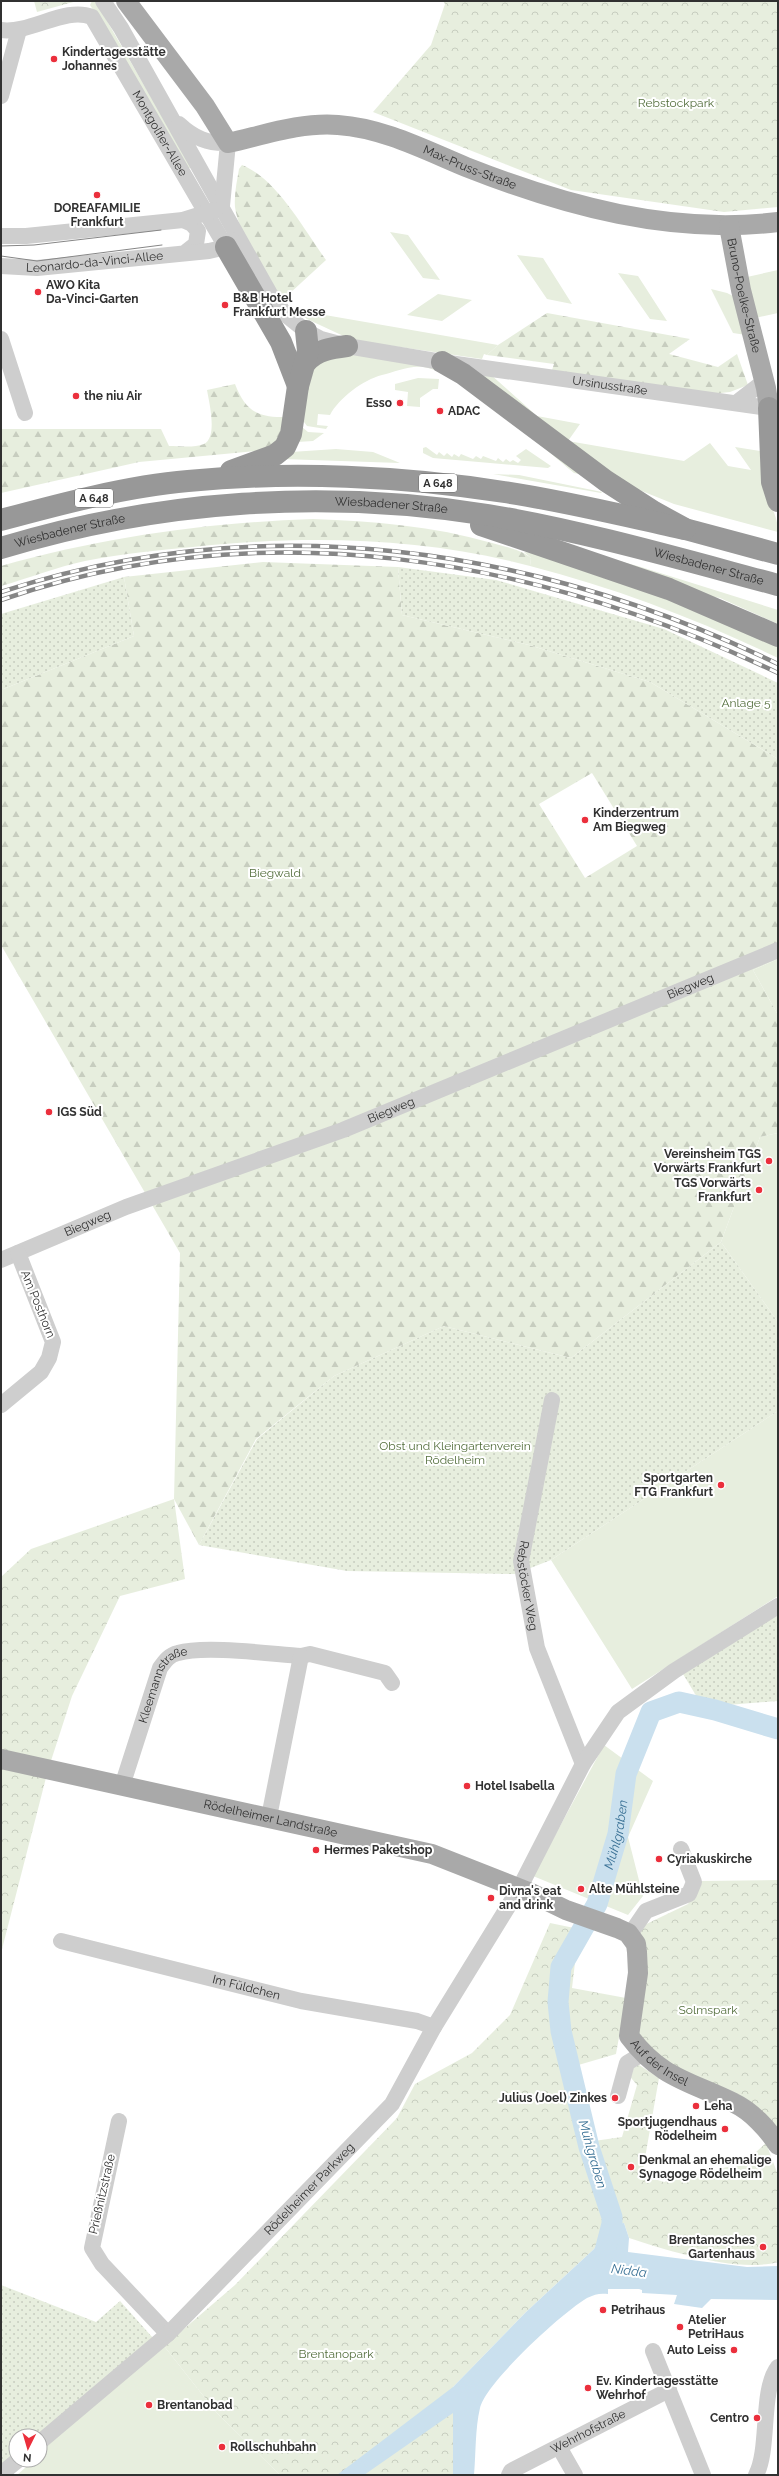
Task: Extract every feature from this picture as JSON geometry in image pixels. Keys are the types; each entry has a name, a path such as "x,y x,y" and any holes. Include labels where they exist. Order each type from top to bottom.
{"highway":[{"path":"230,239 281,342 298,386"},
{"path":"187,481 232,470 276,455 285,447 290,434 298,386 306,362 309,345 306,330"},
{"path":"306,362 322,351 347,346"},
{"path":"442,362 463,374 606,481 654,512 685,529"},
{"path":"759,402 774,457 778,501"},
{"name":"Wiesbadener Straße","path":"1,520 141,488 187,481 250,477 347,478 445,484 505,492 685,529"},
{"name":"Wiesbadener Straße","path":"1,548 43,535 106,522 212,506 305,501 392,504 432,508 525,522 666,555 778,585"},
{"path":"432,508 669,589 778,636"},
{"name":"A 648","path":"685,529 778,554"},
{"path":"666,555 778,601"}],"main road":[{"path":"126,1 205,106 228,143"},
{"name":"Max-Pruss-Straße","path":"228,143 299,126 344,126 387,135 474,170 584,207 683,224 729,226 778,222"},
{"name":"Bruno-Poelke-Straße","path":"729,226 759,366 766,388 759,402"},
{"name":"Rödelheimer Landstraße","path":"1,1759 269,1817 444,1857 581,1916 628,1934"},
{"name":"Auf der Insel","path":"628,1934 636,1944 638,1973 629,2036 642,2054 664,2071 694,2087 735,2103 757,2119 778,2145"}],"street":[{"path":"103,1 121,28 222,206 230,239"},
{"name":"Montgolfier-Allee","path":"1,30 19,30 74,14 92,17 207,214 230,239"},
{"path":"1,96 19,30"},
{"name":"Max-Pruss-Straße","path":"172,116 186,131 199,139 214,144 228,143"},
{"path":"222,206 228,143"},
{"path":"1,236 26,236 183,220 207,214 222,206"},
{"path":"183,220 192,224 198,231 196,244 187,251"},
{"name":"Leonardo-da-Vinci-Allee","path":"1,266 37,268 187,251 209,251 230,239"},
{"name":"Ursinusstraße","path":"230,239 286,315 321,339 347,346 442,362 759,402"},
{"path":"1,339 25,413"},
{"name":"Biegweg","path":"1,1260 126,1207 350,1127 778,950"},
{"name":"Am Posthorn","path":"1,1405 41,1372 50,1358 54,1342 18,1253"},
{"name":"Rebstöcker Weg","path":"552,1400 521,1561 537,1648 584,1764"},
{"path":"519,1889 584,1764 618,1712 674,1671 778,1606"},
{"name":"Kleemannstraße","path":"122,1786 160,1668 167,1659 178,1653 204,1650 301,1656 310,1654 385,1672 392,1683"},
{"path":"269,1817 301,1656"},
{"path":"628,1934 633,1930 646,1911 689,1894 694,1882 681,1849"},
{"name":"Rödelheimer Parkweg","path":"48,2435 168,2334 392,2104 434,2027 519,1889"},
{"name":"Im Füldchen","path":"61,1940 301,2001 417,2022 434,2027"},
{"path":"618,2096 627,2063 642,2054"},
{"name":"Prießnitzstraße","path":"119,2121 92,2240 92,2248 102,2264 168,2334"},
{"path":"653,2351 703,2475"},
{"path":"756,2475 760,2464 769,2397 778,2367"},
{"name":"Wehrhofstraße","path":"509,2475 512,2471 669,2390"},
{"path":"559,2447 575,2475"}],"green space":[{"path":"34,1 77,1 37,12"},
{"path":"92,1 96,2 192,168 186,168 109,34 90,5"},
{"name":"Rebstockpark","path":"443,1 778,1 778,207 724,212 571,190 373,112 431,45 445,4"},
{"path":"242,165 255,172 278,193 289,206 326,260 289,294 282,298 268,279 247,242 237,218 235,192 239,169"},
{"path":"390,232 408,235 440,280 423,278"},
{"path":"517,255 543,258 572,304 547,299"},
{"path":"778,270 778,313 755,318 747,277"},
{"path":"618,273 638,276 667,321 650,319"},
{"path":"711,289 727,293 737,298 746,335 733,333"},
{"path":"438,294 472,300 442,321 407,315"},
{"path":"296,310 498,345 487,355 484,354 482,359 352,340 307,319"},
{"path":"547,313 690,339 669,354 718,367 737,354 748,385 730,392 711,394 552,370 554,364 487,355 498,345"},
{"path":"349,352 411,361 448,371 489,404 458,382 439,372 423,367 413,367 375,377 352,390 339,402 330,415 318,414 317,425 328,426 326,429 307,426 304,422 305,398 315,365"},
{"path":"467,370 490,374 537,416 580,424 568,441 684,461 710,443 728,466 751,470 735,447 760,451 763,481 775,514 778,532 674,504 627,485"},
{"path":"418,378 439,379 438,389 433,389 420,398 420,407 407,406 408,392 395,390 395,384"},
{"path":"235,384 243,400 253,411 267,416 285,417 282,436 266,450 139,462 1,493 1,426 2,429 161,429 169,446 196,446 204,444 211,434 212,419 207,390"},
{"path":"302,427 308,432 324,433 313,441 297,442"},
{"path":"523,430 579,474 574,473"},
{"path":"426,447 437,455 439,452 444,456 447,453 452,457 454,454 459,457 461,454 473,459 476,456 481,459 483,456 496,461 498,458 503,462 506,459 510,462 513,460 518,463 521,460 516,456 526,449 551,466 548,468 433,458 423,453 423,448"},
{"path":"336,449 373,452 400,463 282,459 291,452"},
{"path":"493,474 519,475 602,492 601,493"},
{"path":"313,519 403,525 448,532 518,550 531,558 530,566 489,556 405,544 321,540 278,541 235,543 112,556 74,563 1,586 1,566 78,547 117,539 194,528"},
{"path":"574,548 641,567 778,610 778,624 720,598 701,595"},
{"path":"524,552 537,553 618,577 778,645 778,658 657,606 594,584 530,566 531,558"},
{"name":"Biegwald","path":"263,562 398,567 402,615 529,645 650,682 778,759 778,959 753,970 778,1015 778,1133 760,1137 721,1242 571,1358 444,1326 334,1376 256,1439 199,1545 174,1499 180,1253 1,945 1,690 134,636 124,577","holes":["592,773 637,846 585,878 539,804"]},
{"name":"Anlage 5","path":"398,567 496,580 664,629 778,683 778,759 650,682 529,645 402,615"},
{"path":"124,577 134,636 1,690 1,614"},
{"path":"778,959 778,1015 753,970"},
{"name":"TGS Vorwärts Frankfurt","path":"778,1133 778,1322 721,1242 760,1137"},
{"name":"Obst und Kleingartenverein Rödelheim","path":"721,1242 778,1322 778,1411 551,1560 515,1574 347,1571 199,1545 257,1439 334,1376 444,1326 571,1358"},
{"name":"Sportgarten FTG Frankfurt","path":"778,1411 778,1596 632,1689 551,1560"},
{"path":"174,1499 185,1579 120,1596 72,1696 48,1770 1,1953 1,1577 31,1549"},
{"path":"778,1612 778,1701 703,1707 683,1674"},
{"path":"604,1745 653,1781 628,1837 643,1896 628,1915 533,1876"},
{"name":"Solmspark","path":"778,1880 778,2145 738,2100 666,2068 634,2035 636,1929 688,1904 700,1881"},
{"name":"Brentanopark","path":"550,1923 579,1929 572,1988 626,1998 616,2054 575,2066 594,2141 622,2137 637,2085 627,2073 636,2063 659,2078 642,2175 664,2182 744,2163 766,2143 778,2175 778,2262 761,2265 743,2265 703,2259 629,2238 624,2223 605,2226 602,2238 594,2249 526,2312 453,2387 453,2475 280,2475 216,2412 164,2346 235,2285 397,2118 415,2084 472,2053 510,2015"},
{"path":"1,2285 96,2322 120,2301 153,2338 47,2428 8,2428 8,2461 1,2467"},
{"name":"Brentanobad","path":"164,2346 216,2412 280,2475 17,2475 25,2468 48,2468 48,2437"}],"water":[{"name":"Nidda","path":"624,2223 629,2238 628,2252 747,2267 778,2266 778,2300 711,2299 702,2308 674,2304 677,2295 642,2293 642,2290 639,2289 608,2289 608,2294 598,2294 587,2298 561,2317 510,2365 485,2396 478,2416 474,2475 453,2475 453,2413 364,2475 337,2475 453,2387 526,2312 594,2249 602,2238 605,2226"}],"waterway":[{"name":"Mühlgraben","path":"605,2251 612,2224 612,2217 589,2147 561,2031 558,2002 561,1967 597,1904 618,1834 626,1774 651,1712 679,1702 715,1710 778,1729"}],"tram line":[{"path":"1,246 34,245 161,230"},
{"path":"1,256 37,261 162,245"}],"railway":[{"path":"1,592 100,566 198,550 297,546 396,552 494,567 590,591 685,624 778,664"},
{"path":"1,600 100,572 198,557 297,553 396,559 494,575 590,600 685,633 778,673"}],"place":[{"name":"Kindertagesstätte Johannes","path":"54,59"},
{"name":"DOREAFAMILIE Frankfurt","path":"97,195"},
{"name":"AWO Kita Da-Vinci-Garten","path":"38,292"},
{"name":"B&B Hotel Frankfurt Messe","path":"225,305"},
{"name":"the niu Air","path":"76,396"},
{"name":"Esso","path":"400,403"},
{"name":"ADAC","path":"440,411"},
{"name":"Kinderzentrum Am Biegweg","path":"585,820"},
{"name":"IGS Süd","path":"49,1112"},
{"name":"Vereinsheim TGS Vorwärts Frankfurt","path":"769,1161"},
{"name":"TGS Vorwärts Frankfurt","path":"759,1190"},
{"name":"Sportgarten FTG Frankfurt","path":"721,1485"},
{"name":"Hotel Isabella","path":"467,1786"},
{"name":"Hermes Paketshop","path":"316,1850"},
{"name":"Cyriakuskirche","path":"659,1859"},
{"name":"Alte Mühlsteine","path":"581,1889"},
{"name":"Divna's eat and drink","path":"491,1898"},
{"name":"Julius (Joel) Zinkes","path":"615,2098"},
{"name":"Leha","path":"696,2106"},
{"name":"Sportjugendhaus Rödelheim","path":"725,2129"},
{"name":"Denkmal an ehemalige Synagoge Rödelheim","path":"631,2167"},
{"name":"Brentanosches Gartenhaus","path":"763,2247"},
{"name":"Petrihaus","path":"603,2310"},
{"name":"Atelier PetriHaus","path":"680,2327"},
{"name":"Auto Leiss","path":"734,2350"},
{"name":"Ev. Kindertagesstätte Wehrhof","path":"588,2388"},
{"name":"Brentanobad","path":"149,2405"},
{"name":"Centro","path":"757,2418"},
{"name":"Rollschuhbahn","path":"222,2447"}]}
